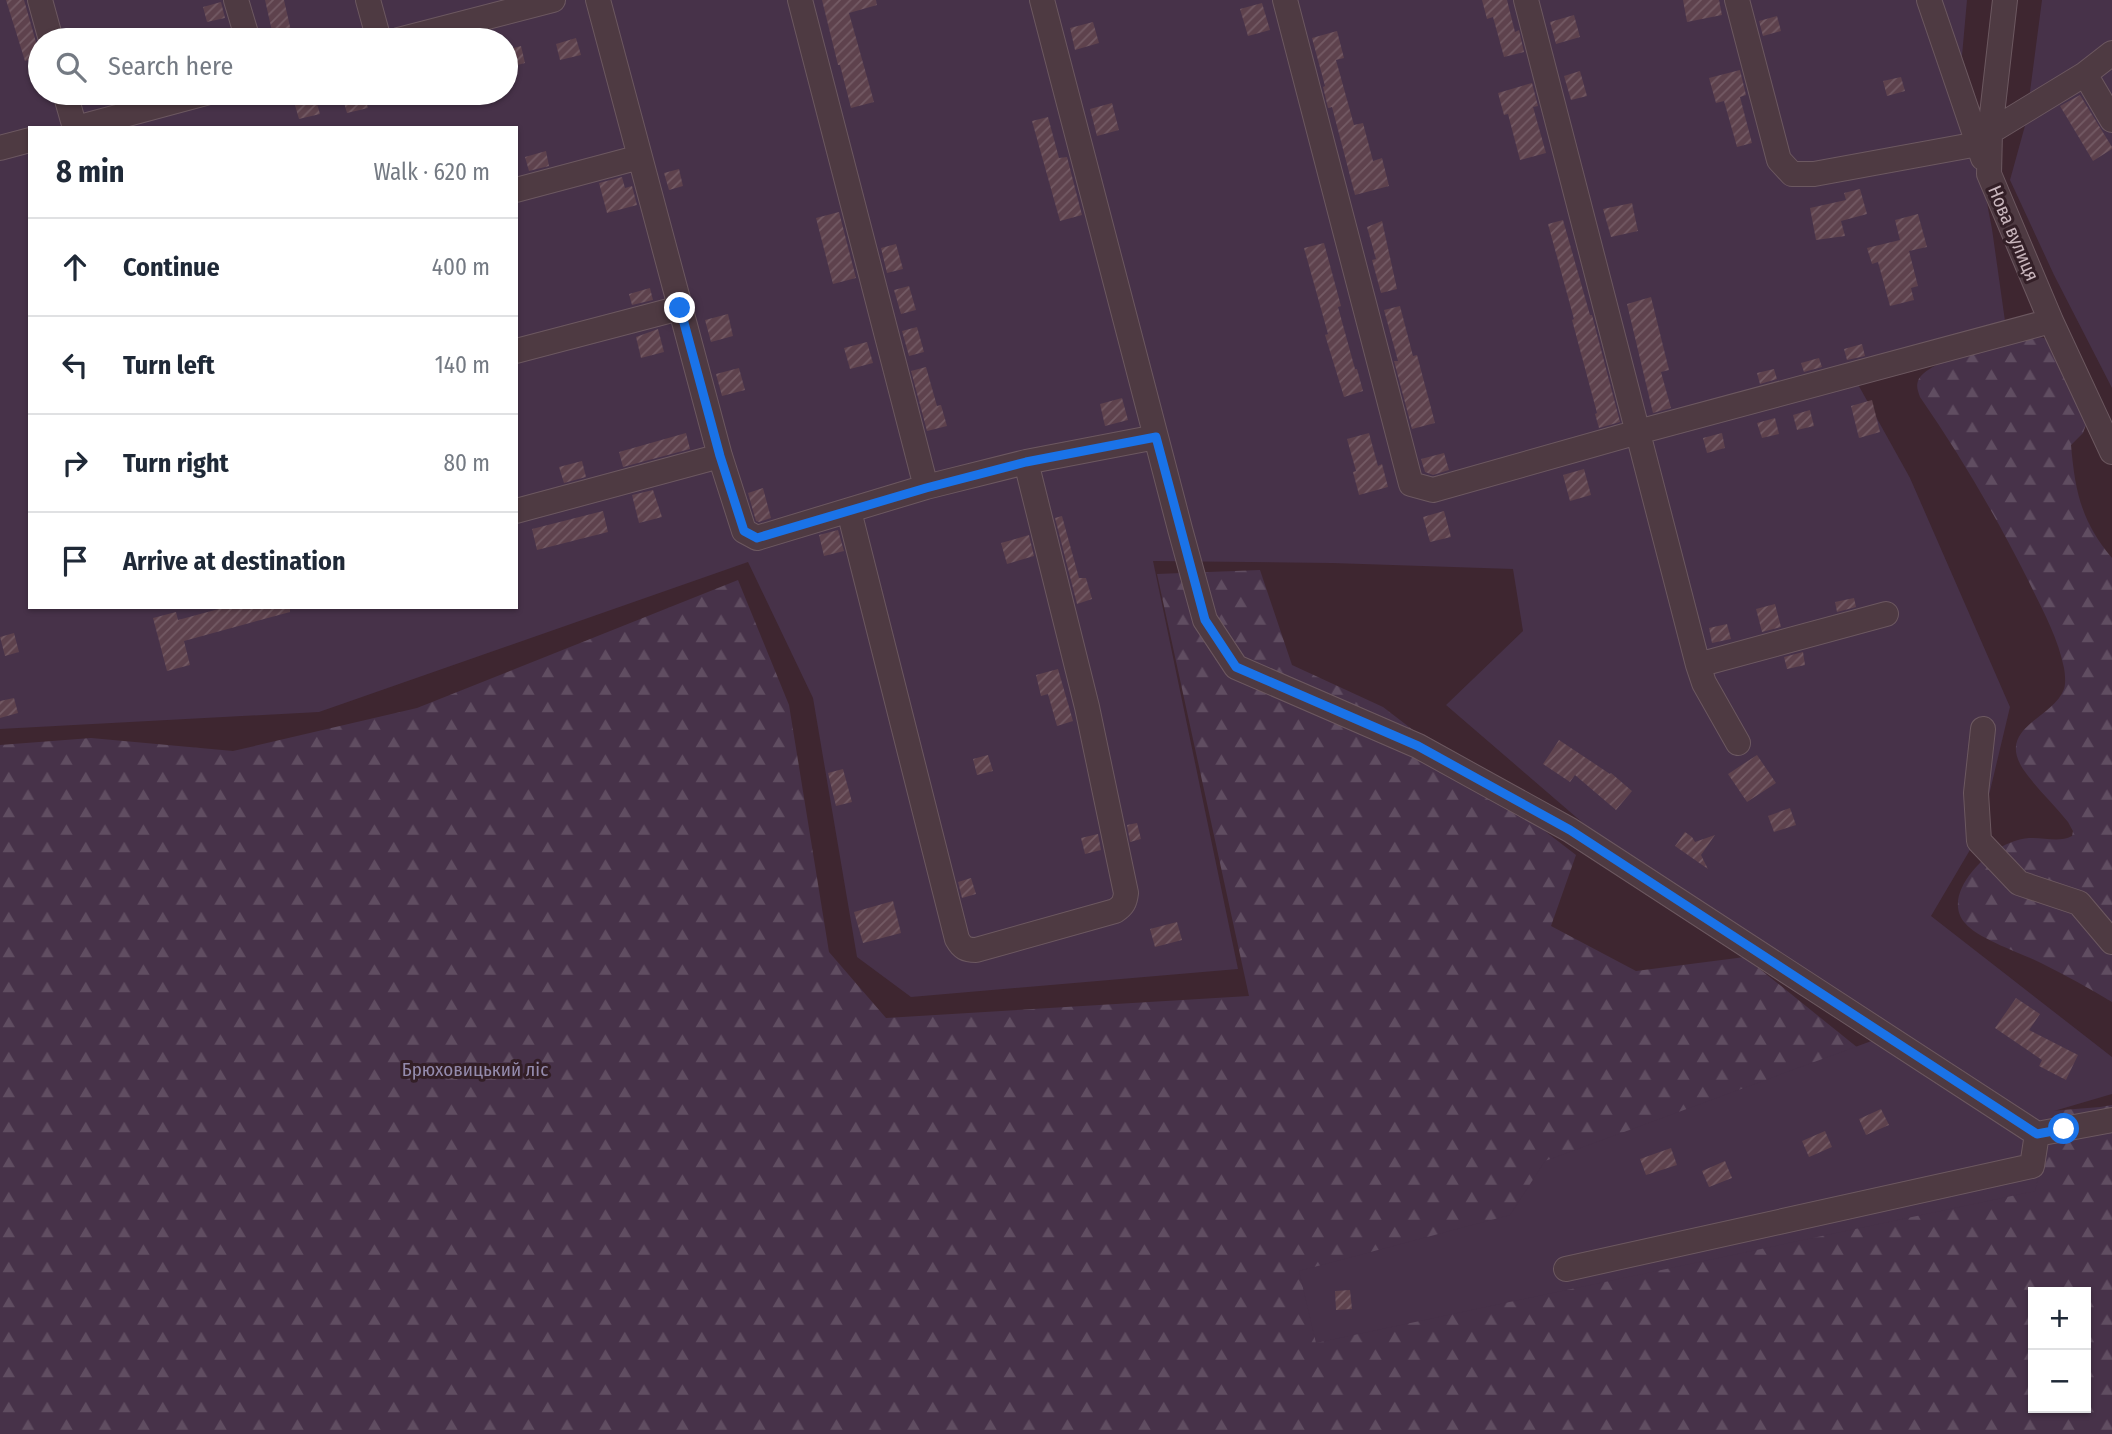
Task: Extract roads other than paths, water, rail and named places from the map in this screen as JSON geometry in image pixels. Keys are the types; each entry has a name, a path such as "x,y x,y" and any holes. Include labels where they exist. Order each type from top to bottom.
{"street":[{"path":"40,0 48,28"},
{"path":"236,0 244,28"},
{"path":"368,0 376,28"},
{"path":"597,0 720,456 744,531 757,538 926,488 1026,462 1156,437"},
{"path":"800,0 926,488"},
{"path":"1042,0 1205,620 1236,667 1418,746 1570,830 2037,1134 2112,1120"},
{"path":"1285,0 1412,484 1433,490 2050,321"},
{"path":"1526,0 1698,665 1704,683 1738,743"},
{"path":"1737,0 1779,160 1792,174 1814,174 1984,138 2112,54"},
{"path":"1929,0 1984,138"},
{"name":"Нова вулиця","path":"2005,0 1984,138 1989,174 2050,321 2112,452"},
{"path":"442,28 538,2"},
{"path":"2085,74 2112,120"},
{"path":"69,105 75,126"},
{"path":"83,126 161,105"},
{"path":"0,148 28,141"},
{"path":"518,189 640,157"},
{"path":"518,350 680,308"},
{"path":"518,510 720,456"},
{"path":"849,511 957,939 961,946 976,950 1115,911 1122,907 1126,893 1087,707 1026,462"},
{"path":"1698,665 1886,614"},
{"path":"1983,729 1976,793 1979,841 2020,883 2079,903 2112,942"},
{"path":"1566,1269 2032,1166 2037,1134"}],"park label":[{"name":"Брюховицький ліс","path":"475,1069"}]}
